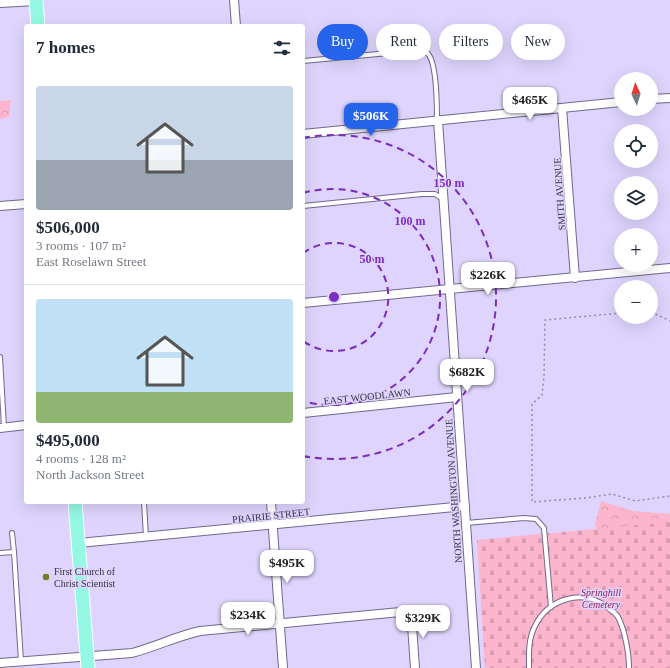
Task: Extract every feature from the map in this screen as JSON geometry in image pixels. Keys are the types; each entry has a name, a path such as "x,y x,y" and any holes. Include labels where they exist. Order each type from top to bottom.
{"main road":[{"path":"36,0 38,24"},
{"path":"75,504 87,662"}],"street":[{"path":"0,3 36,0"},
{"path":"234,0 236,24"},
{"path":"658,99 670,98"},
{"path":"305,134 614,103"},
{"name":"SMITH AVENUE","path":"562,108 575,278"},
{"name":"NORTH WASHINGTON AVENUE","path":"438,120 476,668"},
{"path":"0,206 24,204"},
{"path":"305,303 670,268"},
{"name":"EAST WOODLAWN","path":"305,412 457,397"},
{"path":"2,428 24,425"},
{"path":"271,504 283,668"},
{"name":"PRAIRIE STREET","path":"79,543 465,506"},
{"path":"0,663 87,662 152,648 183,635 200,631 411,611 415,668"}],"lane":[{"path":"305,61 421,50 428,54 432,62 438,120"},
{"path":"305,206 422,194 435,194 443,199"},
{"path":"0,357 2,428"},
{"path":"144,504 146,537"},
{"path":"466,523 524,518 536,519 541,523 544,528 551,607"},
{"path":"12,532 21,662"},
{"path":"0,553 14,552"},
{"path":"529,668 530,643 534,627 539,618 551,607 568,598 576,597 599,602 618,616 624,636 629,668"}],"path":[{"path":"614,314 545,320 544,376 542,395 532,404 532,502 586,498 612,494 635,501 670,496"},
{"path":"658,315 670,321"}],"green space":[{"path":"11,100 9,117 0,119 0,101"},
{"path":"601,501 633,511 670,514 670,591 606,556 595,524"},
{"name":"Springhill Cemetery","path":"670,522 670,668 485,668 477,540"}],"place":[{"name":"First Church of Christ Scientist","path":"46,577"}]}
